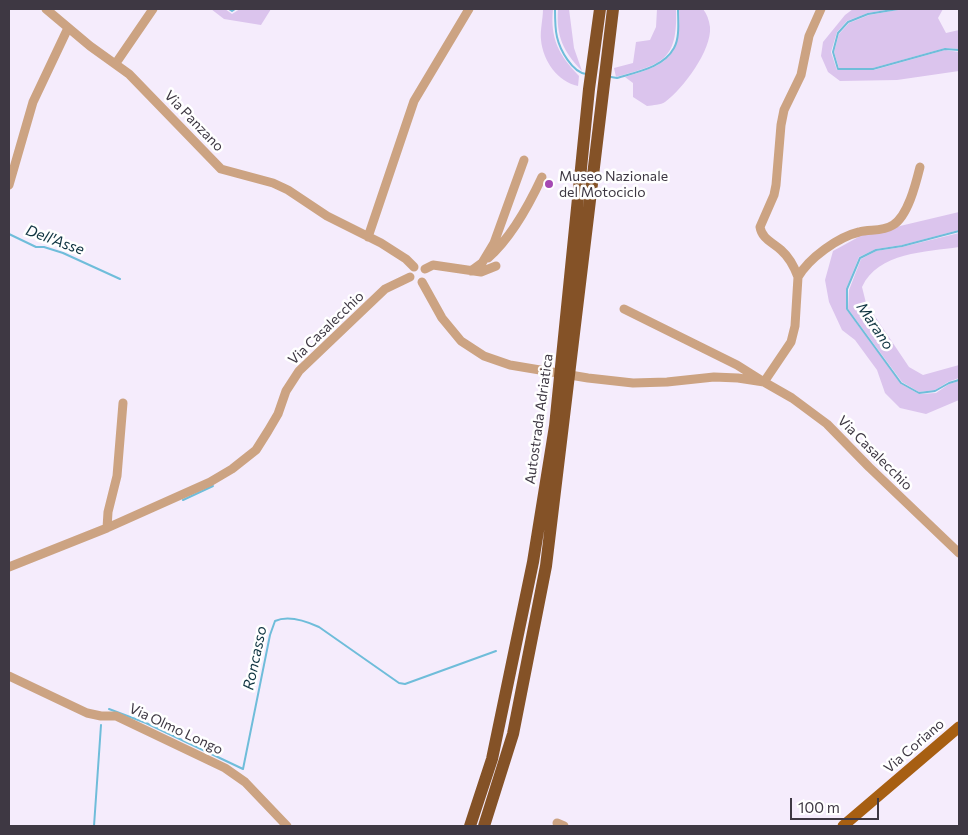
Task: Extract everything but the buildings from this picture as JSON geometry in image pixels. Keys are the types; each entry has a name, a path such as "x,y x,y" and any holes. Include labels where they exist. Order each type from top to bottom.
{"highway":[{"name":"Autostrada Adriatica","path":"470,826 492,759 533,562 554,436 589,89 600,9"},
{"name":"Autostrada Adriatica","path":"484,826 513,734 546,566 613,9"}],"main road":[{"name":"Via Coriano","path":"843,826 959,727"}],"street":[{"name":"Via Panzano","path":"46,9 129,74 221,169 273,183 288,190 327,216 406,259 414,267"},
{"path":"116,63 153,9"},
{"path":"368,237 414,101 469,9"},
{"path":"764,382 791,342 795,326 798,276 789,258 766,239 760,232 760,227 774,195 784,110 801,74 809,36 821,9"},
{"path":"9,184 33,102 68,28"},
{"path":"482,263 494,243 524,160"},
{"path":"798,276 810,261 831,246 859,232 885,229 894,225 905,210 920,167"},
{"path":"471,271 499,248 509,235 533,197 542,177"},
{"path":"425,269 433,265 485,272 496,266"},
{"path":"419,266 425,269 426,276 422,282 416,282 410,277 410,272 414,267 419,266"},
{"name":"Via Casalecchio","path":"9,567 108,528 210,482 232,469 256,450 278,414 286,391 299,371 385,289 410,277"},
{"name":"Via Casalecchio","path":"422,282 442,318 462,341 484,356 510,365 588,378 633,383 667,382 714,377 764,382"},
{"name":"Via Casalecchio","path":"624,309 737,365 792,398 827,424 959,553"},
{"path":"108,528 108,512 117,476 123,403"},
{"name":"Via Olmo Longo","path":"9,676 87,713 101,716 116,716 225,768 244,782 287,826"}],"shaded area":[{"path":"211,9 225,9 232,14 240,9 271,9 261,25 224,19"},
{"path":"543,9 553,9 552,20 557,46 566,61 579,76 578,86 564,80 548,63 542,48"},
{"path":"558,9 569,9 574,48 582,71 570,57 562,43 558,27"},
{"path":"657,9 676,9 674,40 670,50 664,58 656,63 616,77 614,68 633,63 636,42 650,40 656,27"},
{"path":"679,9 703,9 708,17 710,27 706,47 688,79 672,96 663,103 647,106 633,97 633,83 625,77 652,68 669,56 678,38"},
{"path":"853,9 893,9 868,13 847,21 837,32 831,52 837,70 874,70 945,50 959,52 959,71 897,80 840,81 828,72 821,56 823,42 845,15"},
{"path":"903,9 943,9 938,18 946,33 959,30 959,49 945,48 873,68 839,68 834,52 839,34 849,23 869,15"},
{"path":"959,212 959,230 902,245 876,249 859,257 846,289 846,309 901,384 919,394 936,393 949,384 959,381 959,400 926,414 900,408 885,393 877,370 855,340 842,330 829,302 825,280 833,251 864,234 881,233 900,226"},
{"path":"959,233 959,247 918,253 891,260 869,275 862,287 866,303 909,367 923,375 959,365 959,378 935,390 919,392 902,382 848,309 849,290 861,259 876,251 902,247"}],"waterway":[{"name":"Marano","path":"229,9 232,11 235,9"},
{"name":"Marano","path":"555,9 556,34 561,48 571,65 586,74"},
{"name":"Marano","path":"611,77 617,78 656,65 669,55 677,39 678,9"},
{"name":"Marano","path":"898,9 868,14 848,22 838,33 833,52 838,69 873,69 945,49 959,50"},
{"name":"Marano","path":"959,231 902,246 876,250 860,258 847,289 847,309 901,383 919,393 935,391 959,380"},
{"name":"Dell'Asse","path":"9,234 36,247 44,247 63,253 120,279"},
{"name":"Roncasso","path":"183,500 213,486"},
{"name":"Roncasso","path":"109,709 146,723 243,769 270,635 275,621 291,619 319,627 399,683 405,684 496,651"},
{"name":"Roncasso","path":"94,826 101,725"}],"place":[{"name":"Museo Nazionale del Motociclo","path":"549,184"}]}
